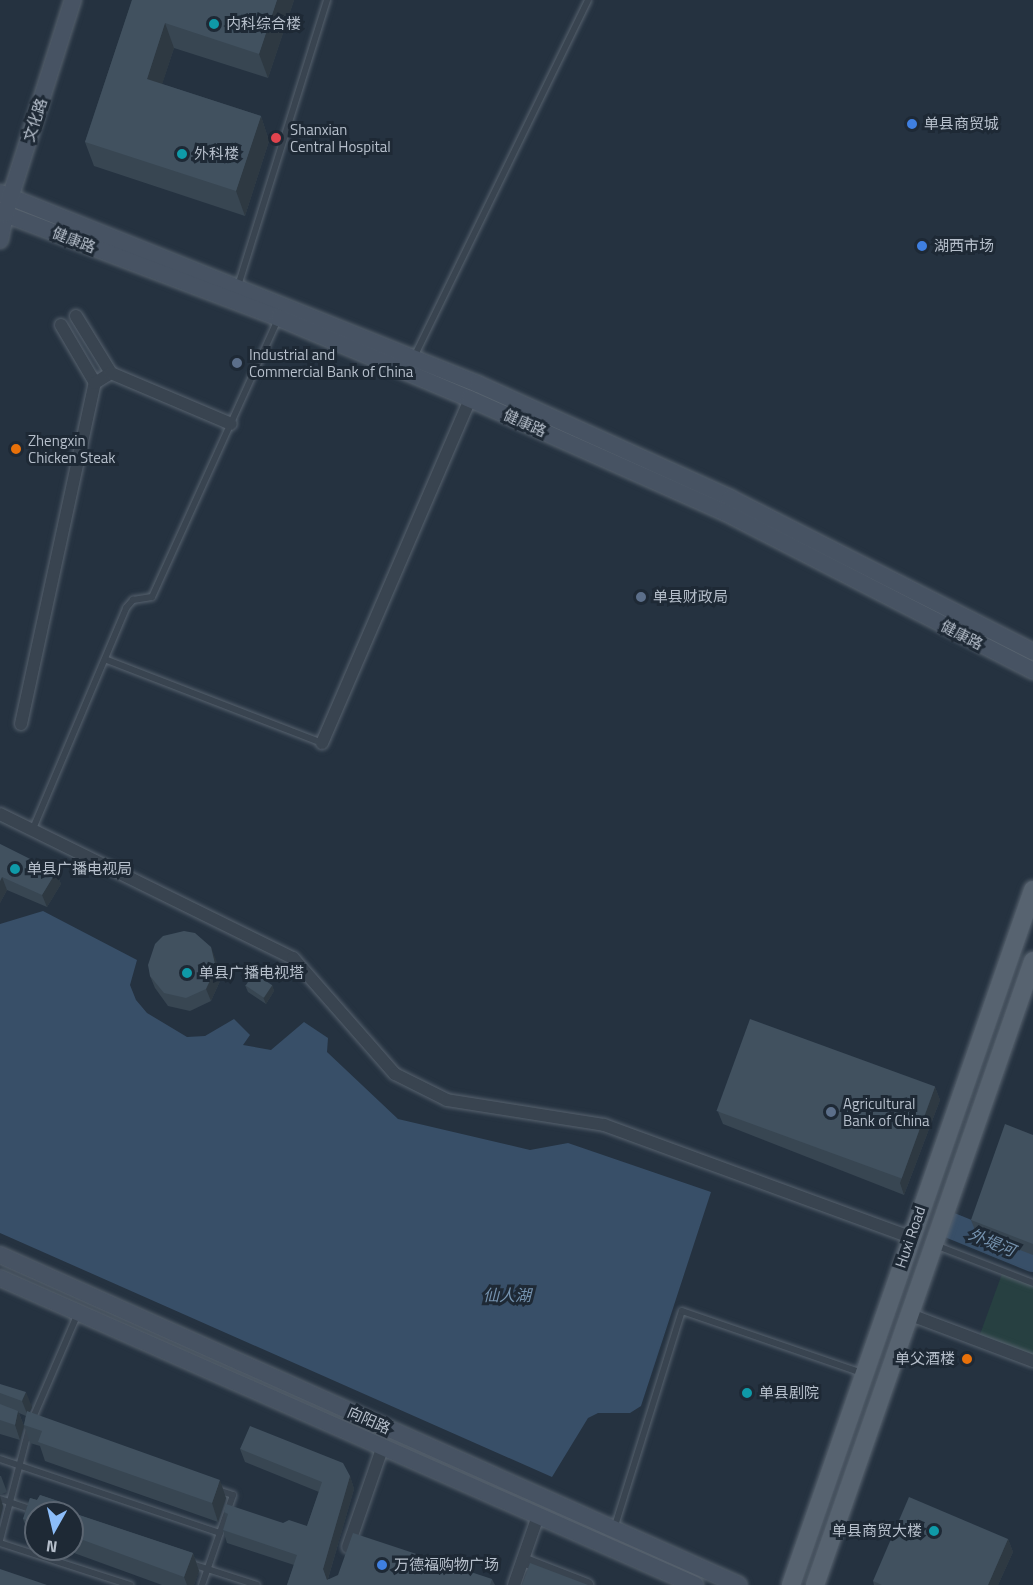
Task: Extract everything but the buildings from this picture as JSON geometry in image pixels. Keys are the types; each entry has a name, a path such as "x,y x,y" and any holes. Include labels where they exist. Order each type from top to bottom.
{"main road":[{"name":"文化路","path":"0,240 5,195 74,0"},
{"name":"健康路","path":"5,195 414,357 730,498 1033,652"},
{"name":"健康路","path":"2,213 279,318 470,399 724,512 1033,671"},
{"name":"Huxi Road","path":"791,1585 910,1237 1033,890"},
{"name":"Huxi Road","path":"815,1585 932,1244 1033,961"},
{"name":"向阳路","path":"0,1255 739,1585"},
{"name":"向阳路","path":"0,1278 684,1583"}],"street":[{"path":"76,316 111,373 231,424"},
{"path":"21,724 95,383 61,325"},
{"path":"95,383 111,373"},
{"path":"322,743 470,399"},
{"path":"0,814 293,958 395,1074 447,1100 604,1125 910,1237"},
{"path":"908,1314 1033,1361"},
{"path":"343,1562 382,1449"},
{"path":"514,1585 538,1516"},
{"path":"523,1560 587,1585"}],"lane":[{"path":"238,287 327,0"},
{"path":"414,357 588,0"},
{"path":"32,831 107,660 126,608 133,600 152,597 279,318"},
{"path":"107,660 322,743"},
{"path":"932,1244 1033,1283"},
{"path":"614,1529 682,1311 863,1373"},
{"path":"78,1313 30,1424 0,1542 130,1585"},
{"path":"20,1420 42,1428"},
{"path":"0,1459 220,1533"},
{"path":"202,1585 233,1495 210,1487"},
{"path":"0,1499 24,1507"},
{"path":"228,1510 238,1514"},
{"path":"185,1562 257,1585"}],"green space":[{"path":"1003,1271 1033,1283 1033,1361 978,1340"}],"water":[{"name":"仙人湖","path":"43,911 137,960 130,985 136,1000 147,1013 187,1037 205,1036 234,1019 250,1035 243,1045 271,1050 304,1022 328,1038 327,1052 398,1119 530,1150 568,1143 711,1192 641,1406 630,1413 598,1413 588,1418 552,1477 0,1233 0,924"}],"waterway":[{"name":"外堤河","path":"952,1226 1033,1259"}],"place":[{"name":"内科综合楼","path":"214,24"},
{"name":"单县商贸城","path":"912,124"},
{"name":"Shanxian Central Hospital","path":"276,138"},
{"name":"外科楼","path":"182,154"},
{"name":"湖西市场","path":"922,246"},
{"name":"Industrial and Commercial Bank of China","path":"237,363"},
{"name":"Zhengxin Chicken Steak","path":"16,449"},
{"name":"单县财政局","path":"641,597"},
{"name":"单县广播电视局","path":"15,869"},
{"name":"单县广播电视塔","path":"187,973"},
{"name":"Agricultural Bank of China","path":"831,1112"},
{"name":"单父酒楼","path":"967,1359"},
{"name":"单县剧院","path":"747,1393"},
{"name":"单县商贸大楼","path":"934,1531"},
{"name":"万德福购物广场","path":"382,1565"}]}
